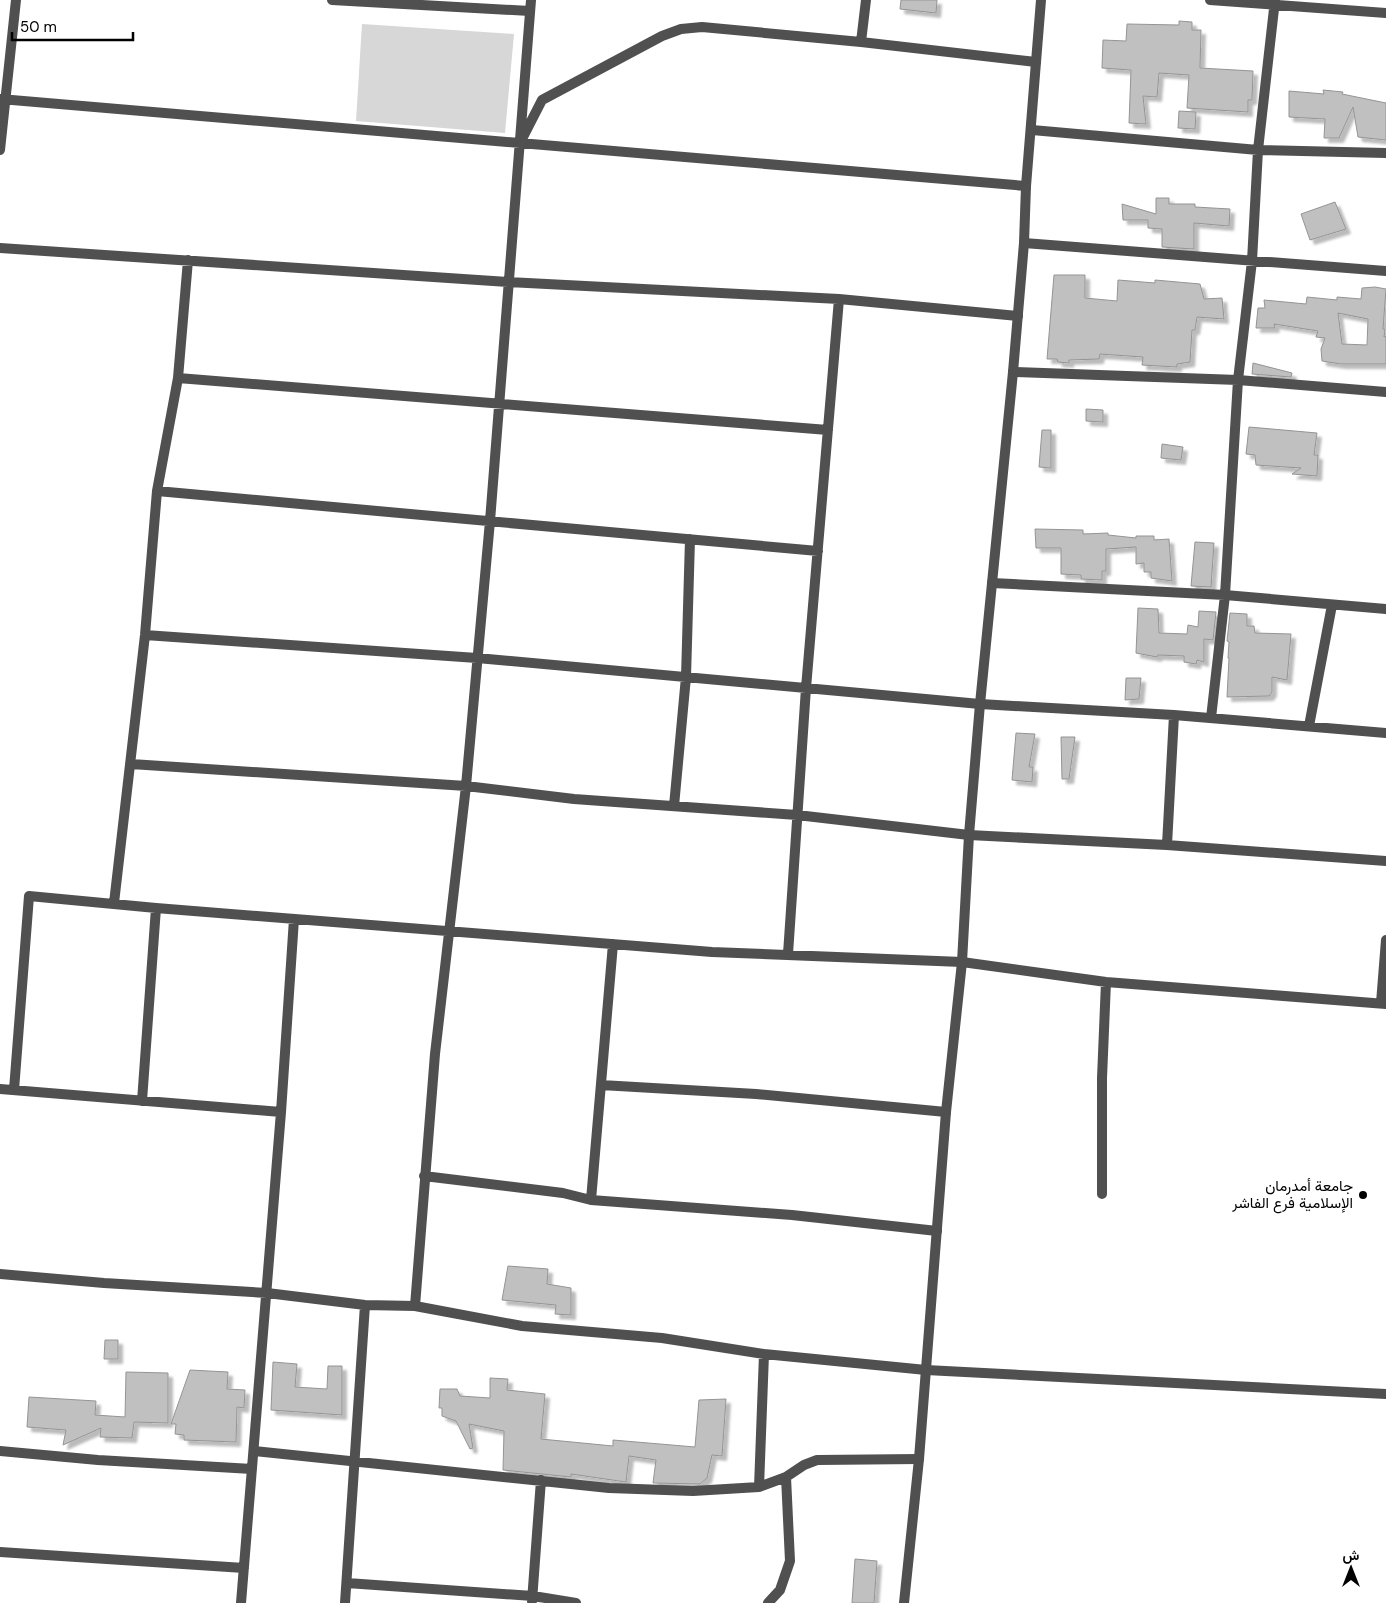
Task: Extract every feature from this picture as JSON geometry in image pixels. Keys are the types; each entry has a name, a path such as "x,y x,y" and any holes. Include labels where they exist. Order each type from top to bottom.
{"street":[{"path":"0,150 3,99 16,0"},
{"path":"332,0 530,11"},
{"path":"415,1306 435,1054 466,786 490,521 531,0"},
{"path":"861,42 866,0"},
{"path":"904,1603 919,1459 946,1112 962,962 969,835 980,704 1018,316 1041,0"},
{"path":"1210,0 1274,3 1386,13"},
{"path":"1211,718 1225,596 1238,380 1252,261 1258,150 1274,3"},
{"path":"520,142 542,100 662,36 681,29 702,27 861,42 1036,62"},
{"path":"3,99 1026,186"},
{"path":"1032,130 1258,150 1386,153"},
{"path":"1024,243 1386,271"},
{"path":"0,248 508,282 839,299 1018,316"},
{"path":"114,903 131,764 157,491 178,378 188,260"},
{"path":"788,954 806,688 839,299"},
{"path":"1013,372 1238,380 1386,392"},
{"path":"178,378 828,430"},
{"path":"157,491 818,551"},
{"path":"674,806 686,677 690,539"},
{"path":"992,583 1225,596 1386,609"},
{"path":"1308,726 1332,605"},
{"path":"144,635 477,658 980,704 1174,715 1386,733"},
{"path":"1167,845 1174,715"},
{"path":"131,764 466,786 574,799 797,815 969,835 1167,845 1386,861"},
{"path":"14,1090 29,896 448,932 712,952 962,962 1106,982 1384,1003 1386,940"},
{"path":"142,1101 156,908"},
{"path":"241,1603 282,1112 294,919"},
{"path":"591,1200 613,944"},
{"path":"1102,1194 1102,1078 1106,982"},
{"path":"601,1084 756,1094 946,1112"},
{"path":"0,1088 282,1112"},
{"path":"424,1176 563,1193 591,1200 792,1216 937,1231"},
{"path":"0,1274 104,1284 267,1293 365,1305 415,1306 522,1326 662,1338 764,1354 926,1370 1386,1394"},
{"path":"345,1603 365,1305"},
{"path":"759,1487 764,1354"},
{"path":"254,1451 609,1488 693,1492 759,1487 786,1477 804,1465 817,1460 919,1459"},
{"path":"0,1452 252,1469"},
{"path":"768,1603 780,1590 790,1560 786,1477"},
{"path":"532,1600 541,1480"},
{"path":"0,1552 244,1568"},
{"path":"347,1583 576,1603"}],"shaded area":[{"path":"362,24 514,34 505,133 356,121"}],"building":[{"path":"901,0 937,0 936,13 900,9"},
{"path":"1179,21 1192,22 1192,30 1201,30 1200,68 1253,71 1252,100 1248,100 1248,112 1187,108 1189,75 1159,73 1157,97 1143,96 1146,124 1129,123 1131,70 1102,68 1103,40 1126,41 1127,24 1179,25"},
{"path":"1323,90 1343,92 1342,94 1386,103 1386,140 1358,137 1353,107 1339,138 1324,138 1325,119 1289,117 1289,91 1324,94"},
{"path":"1179,111 1196,112 1195,129 1178,128"},
{"path":"1156,198 1169,198 1169,204 1195,204 1195,207 1230,209 1229,226 1194,223 1194,249 1162,247 1162,229 1148,228 1148,220 1123,220 1122,204 1156,214"},
{"path":"1335,202 1346,229 1310,240 1301,214"},
{"path":"1054,275 1085,275 1085,298 1117,301 1118,280 1155,283 1155,280 1200,284 1204,299 1222,298 1224,319 1197,317 1195,330 1192,330 1190,362 1177,364 1177,367 1142,365 1143,357 1100,354 1099,359 1069,360 1069,363 1058,362 1057,359 1047,359"},
{"path":"1375,287 1386,289 1383,329 1385,329 1384,337 1386,336 1386,364 1341,364 1322,361 1321,349 1325,338 1316,337 1318,331 1274,324 1275,328 1256,328 1258,308 1265,308 1264,300 1306,304 1307,297 1337,300 1337,297 1361,299 1362,288","holes":["1338,313 1368,319 1367,345 1342,344"]},
{"path":"1253,363 1292,373 1291,377 1252,374"},
{"path":"1086,409 1103,410 1103,422 1086,421"},
{"path":"1249,427 1317,433 1314,455 1318,455 1317,476 1292,474 1301,468 1256,465 1255,455 1246,454"},
{"path":"1042,430 1051,430 1051,468 1039,467"},
{"path":"1162,444 1183,447 1181,460 1161,458"},
{"path":"1035,529 1083,530 1083,534 1108,533 1108,535 1136,538 1136,536 1154,536 1154,540 1169,539 1172,581 1151,578 1151,572 1144,572 1144,563 1136,564 1136,547 1106,549 1106,571 1102,571 1102,580 1081,579 1081,575 1061,574 1061,548 1036,548"},
{"path":"1195,542 1214,543 1211,587 1191,586"},
{"path":"1138,608 1158,609 1159,633 1187,634 1188,625 1198,627 1199,611 1216,612 1213,640 1204,639 1204,662 1197,660 1196,664 1184,662 1184,656 1158,655 1157,657 1136,653"},
{"path":"1230,613 1247,614 1247,626 1254,626 1255,633 1291,634 1287,680 1272,677 1272,692 1269,696 1227,697 1229,642 1227,641"},
{"path":"1126,678 1141,678 1139,699 1125,700"},
{"path":"1016,733 1035,734 1029,767 1033,767 1032,782 1012,780"},
{"path":"1061,737 1075,737 1069,779 1062,779"},
{"path":"508,1266 548,1269 547,1284 571,1288 571,1315 555,1314 556,1305 502,1300"},
{"path":"105,1340 118,1340 118,1359 104,1359"},
{"path":"273,1362 297,1364 295,1387 327,1389 328,1366 342,1366 342,1415 271,1410"},
{"path":"190,1370 228,1372 227,1389 245,1390 244,1408 237,1407 236,1442 184,1440 184,1435 175,1434 176,1424 171,1424"},
{"path":"126,1372 168,1373 168,1423 134,1422 132,1438 100,1437 101,1428 63,1445 66,1430 27,1427 29,1397 96,1401 95,1415 125,1417"},
{"path":"490,1378 508,1379 507,1390 545,1394 541,1439 613,1446 613,1440 695,1447 699,1400 726,1399 722,1456 712,1455 707,1478 700,1484 653,1483 656,1460 629,1456 626,1482 571,1474 571,1477 503,1470 504,1431 469,1424 473,1448 470,1449 456,1421 442,1416 442,1408 439,1408 440,1389 457,1389 460,1396 490,1398"},
{"path":"855,1559 877,1561 874,1603 852,1603"}],"place":[{"name":"جامعة أمدرمان الإسلامية فرع الفاشر","path":"1363,1195"}]}
